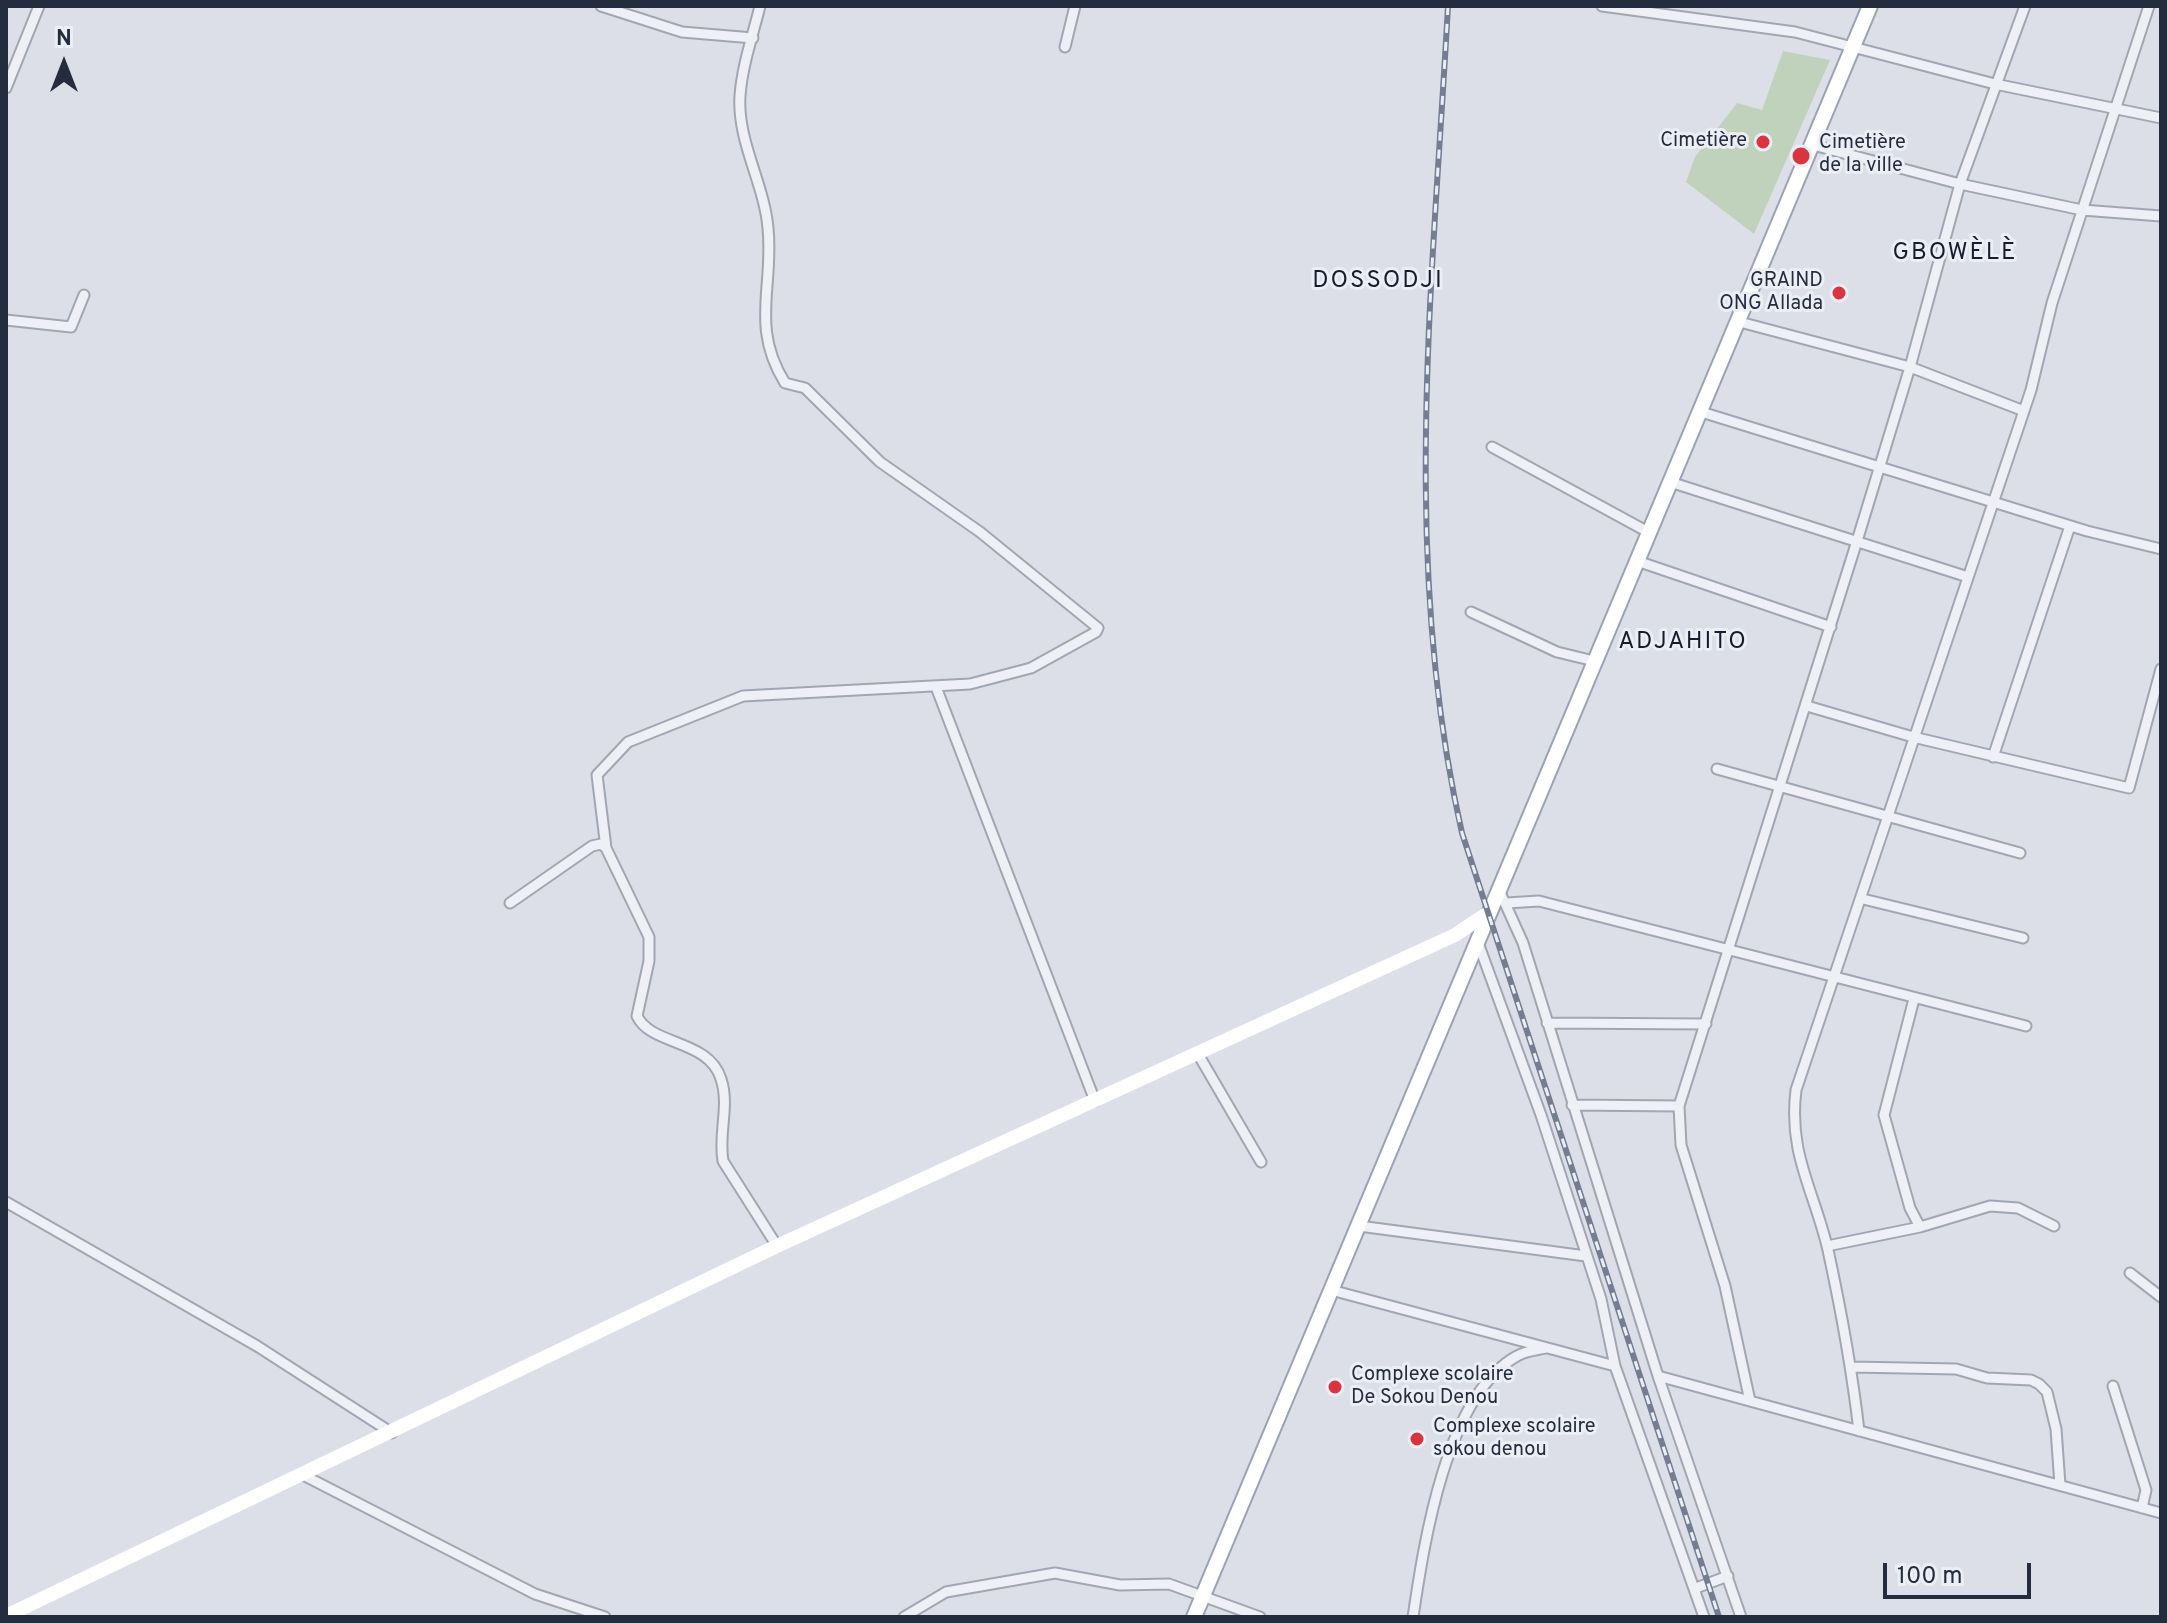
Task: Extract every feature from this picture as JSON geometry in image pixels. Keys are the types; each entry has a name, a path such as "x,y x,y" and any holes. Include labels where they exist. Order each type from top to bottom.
{"main road":[{"path":"1194,1617 1359,1226 1485,915 1870,6"},
{"path":"6,1616 777,1246 1455,935 1485,915"},
{"path":"1455,935 1474,947"}],"street":[{"path":"6,88 39,6"},
{"path":"601,6 682,32 753,38"},
{"path":"760,6 740,94 740,117 768,227 766,344 776,369 785,383 805,388 880,462 970,524 1098,628 1096,632 1031,668 970,684 743,696 628,742 597,775 606,848 649,937 649,961 637,1016 653,1030 700,1052 720,1075 726,1097 720,1146 723,1161 777,1246"},
{"path":"1065,47 1075,6"},
{"path":"1602,6 1795,32 1995,84 2161,118"},
{"path":"1750,1401 1725,1286 1685,1158 1679,1106 1731,952 1807,706 1910,367 1960,184 2025,6"},
{"path":"1859,1431 1852,1367 1827,1246 1793,1128 1796,1090 1863,899 1913,737 2024,411 2052,303 2113,108 2149,6"},
{"path":"1813,145 1960,184 2082,210 2161,216"},
{"path":"6,320 71,327 84,295"},
{"path":"1736,321 1910,367 2024,411"},
{"path":"1698,411 1880,464 2070,526 2161,549"},
{"path":"1492,447 1648,532"},
{"path":"1670,482 1968,577"},
{"path":"1993,757 2070,526"},
{"path":"1637,561 1831,627"},
{"path":"1471,612 1557,652 1594,661"},
{"path":"1807,706 1913,737 2129,788 2161,669"},
{"path":"936,687 1095,1101"},
{"path":"1717,769 2020,853"},
{"path":"510,903 592,846 601,844 606,848"},
{"path":"1497,887 1507,903 1658,1376 1741,1617"},
{"path":"1863,899 2023,938"},
{"path":"1507,903 1539,901 2026,1026"},
{"path":"1474,947 1541,1115 1601,1299 1615,1366 1704,1617"},
{"path":"1914,999 1884,1108 1910,1208 1920,1227"},
{"path":"1547,1023 1706,1024"},
{"path":"1198,1054 1261,1162"},
{"path":"1572,1105 1679,1106"},
{"path":"6,1202 257,1346 392,1433"},
{"path":"1827,1246 2006,1205 2054,1226"},
{"path":"1359,1226 1586,1256"},
{"path":"2130,1273 2161,1297"},
{"path":"1331,1290 1615,1366"},
{"path":"1413,1617 1429,1525 1467,1409 1484,1385 1517,1355 1546,1348"},
{"path":"1852,1367 1956,1369 1987,1378 2031,1380 2039,1384 2047,1392 2056,1429 2060,1485"},
{"path":"1658,1376 2161,1513"},
{"path":"2113,1386 2146,1490 2142,1508"},
{"path":"303,1475 535,1594 605,1617"},
{"path":"904,1617 946,1592 1041,1574 1067,1574 1120,1585 1169,1584 1260,1617"},
{"path":"1696,1588 1728,1576"}],"green space":[{"path":"1783,51 1830,60 1754,234 1686,182 1695,157 1737,103 1762,110"}],"railway":[{"path":"1448,6 1429,317 1426,421 1426,524 1432,628 1443,731 1462,833 1719,1617"}],"place":[{"name":"Cimetière","path":"1763,142"},
{"name":"Cimetière de la ville","path":"1801,156"},
{"name":"GRAIND ONG Allada","path":"1839,293"},
{"name":"Complexe scolaire De Sokou Denou","path":"1335,1387"},
{"name":"Complexe scolaire sokou denou","path":"1417,1439"}],"district":[{"name":"GBOWÈLÈ","path":"1955,254"},
{"name":"DOSSODJI","path":"1378,282"},
{"name":"ADJAHITO","path":"1683,643"}]}
